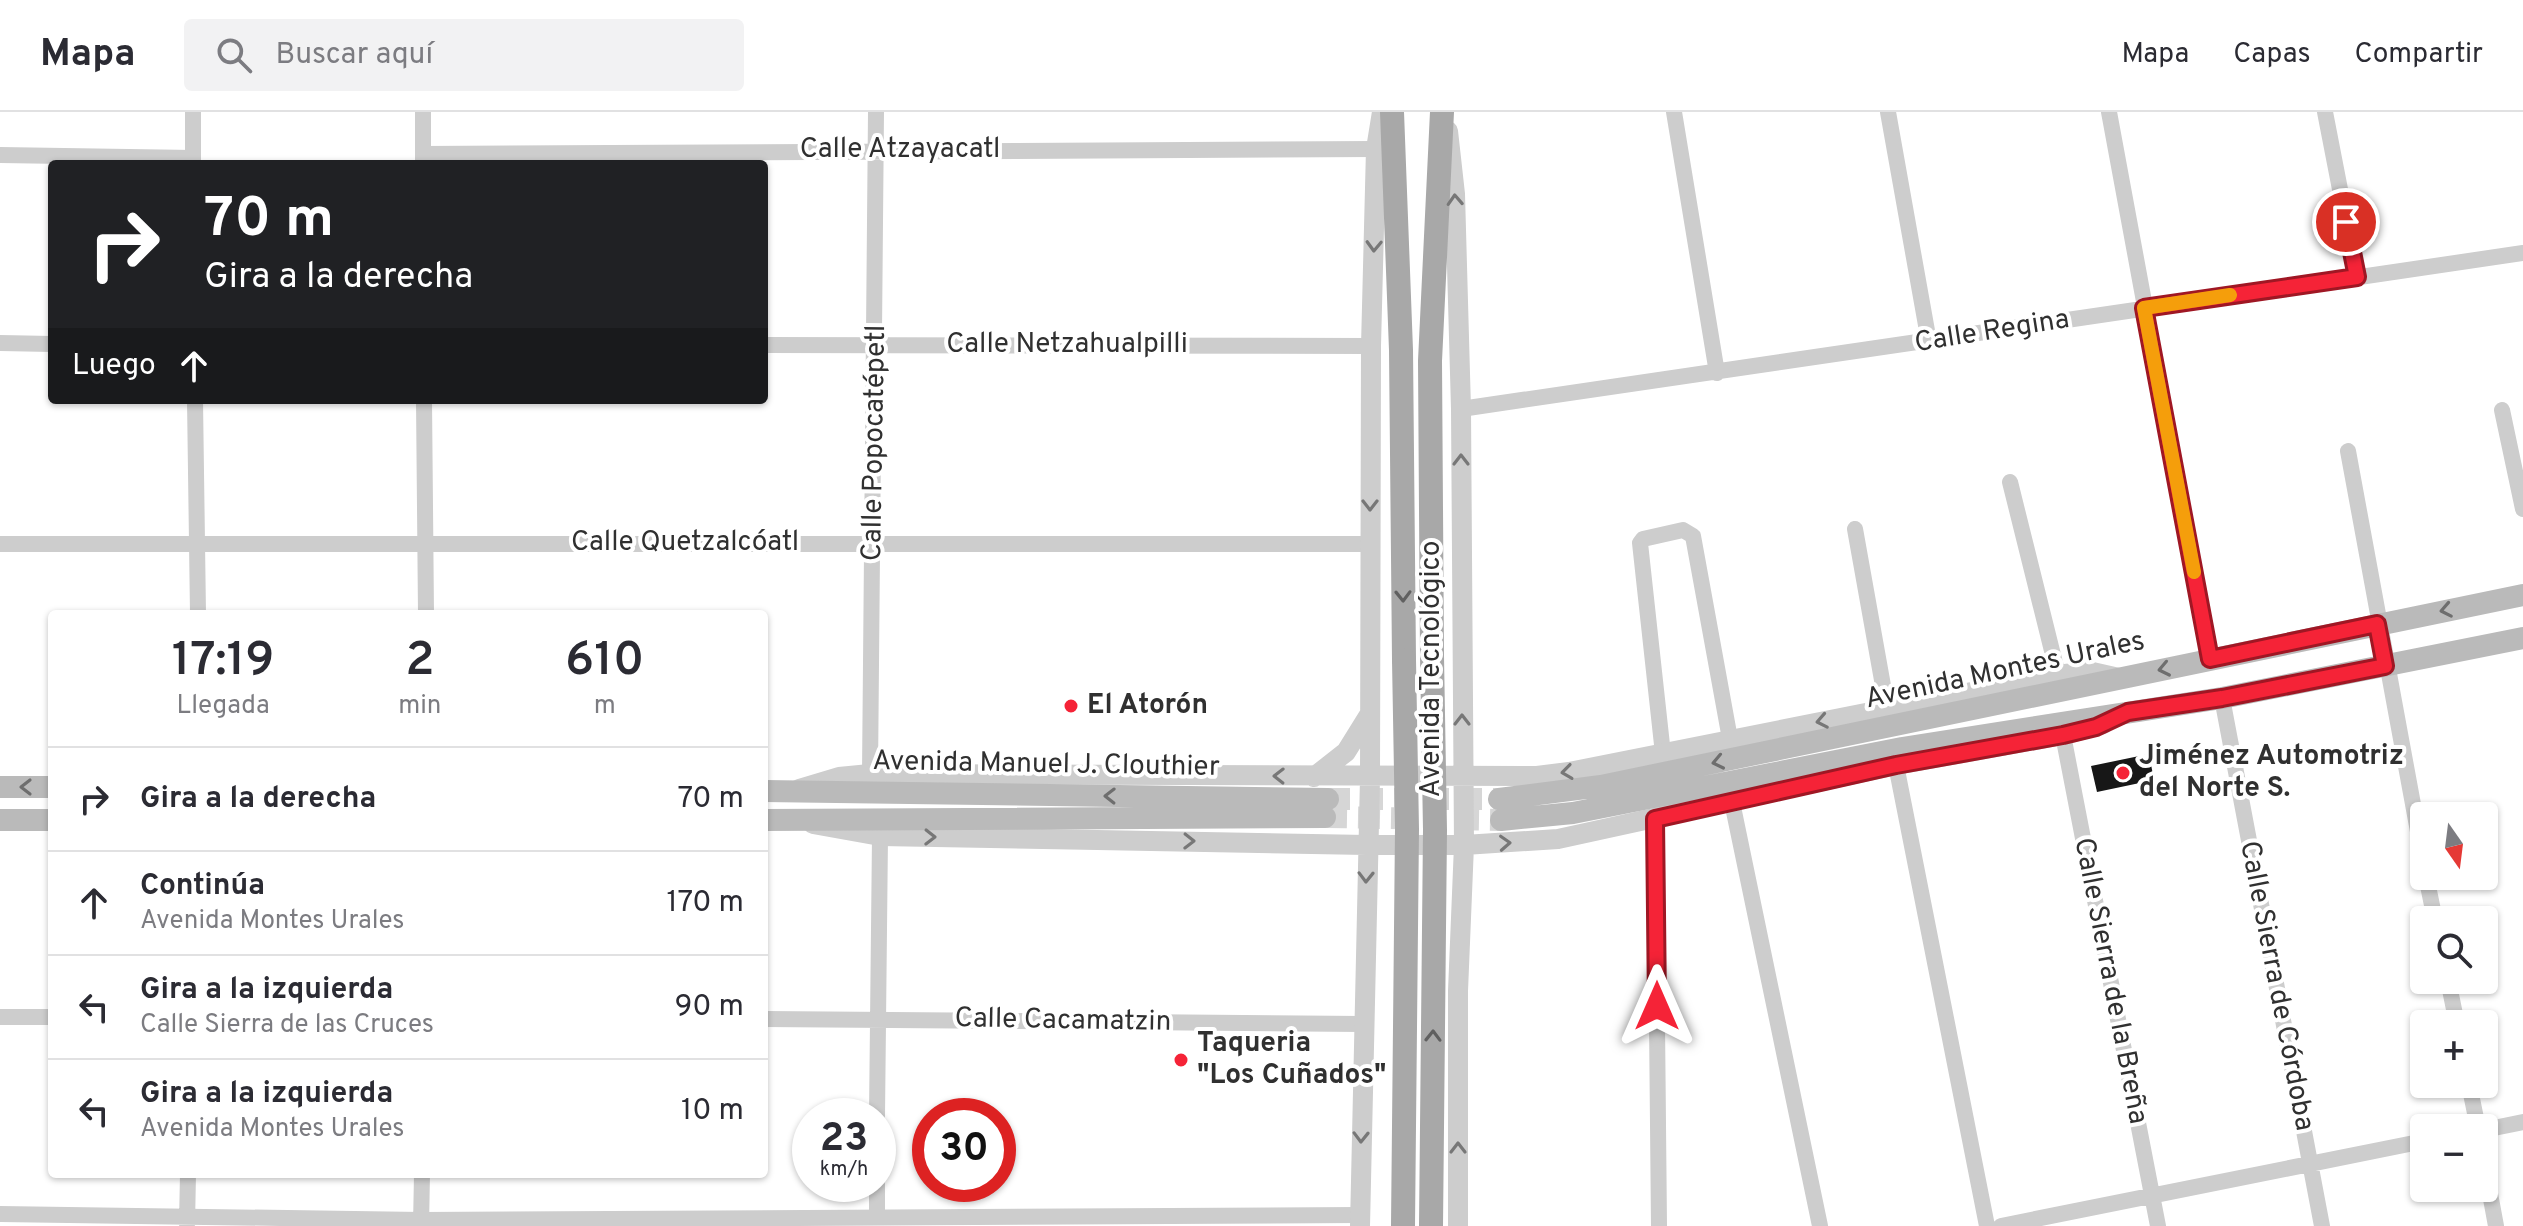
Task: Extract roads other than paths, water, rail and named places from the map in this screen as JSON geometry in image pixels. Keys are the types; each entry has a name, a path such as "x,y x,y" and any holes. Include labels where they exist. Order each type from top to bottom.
{"main road":[{"name":"Avenida Tecnológico","path":"1392,112 1401,350 1407,829 1403,1226"},
{"name":"Avenida Tecnológico","path":"1431,1226 1435,830 1430,361 1444,112"},
{"name":"Avenida Montes Urales","path":"2523,595 1601,786 1500,810 1573,813 1902,748 2222,698 2523,638"},
{"path":"0,787 48,787"},
{"name":"Avenida Manuel J. Clouthier","path":"768,791 1326,808 768,820"},
{"path":"0,820 48,820"}],"street":[{"path":"193,112 193,160"},
{"path":"423,112 423,159"},
{"name":"Calle Popocatépetl","path":"870,774 877,345 876,112"},
{"path":"0,1214 187,1221 421,1223 1360,1220 1362,1024 1370,778 1371,346 1376,149 1382,112"},
{"name":"Avenida Tecnológico","path":"1444,112 1455,194 1461,409 1464,845 1458,991 1458,1226"},
{"path":"1674,112 1717,373"},
{"path":"1888,112 1929,342"},
{"path":"2109,112 2210,659"},
{"path":"2325,112 2357,277"},
{"name":"Calle Atzayacatl","path":"423,159 876,150 1376,149"},
{"path":"0,155 161,160"},
{"name":"Calle Regina","path":"1461,409 2523,253"},
{"path":"0,343 48,344"},
{"name":"Calle Netzahualpilli","path":"768,345 1371,346"},
{"path":"195,404 198,610"},
{"path":"424,404 426,610"},
{"path":"2502,410 2523,509"},
{"path":"2348,451 2377,624 2412,802"},
{"path":"2010,482 2058,675"},
{"path":"1855,529 1887,708"},
{"path":"1663,754 1640,547 1643,539 1683,530 1692,533 1730,739"},
{"name":"Calle Quetzalcóatl","path":"0,544 1370,544"},
{"path":"792,791 829,779 870,774 1370,778 1559,774 2058,675 2088,671 2119,678"},
{"name":"Calle Sierra de Córdoba","path":"2222,698 2322,1226"},
{"path":"797,820 880,836 1367,845 1464,845 1558,839 1896,765 2063,735 2096,727 2128,712"},
{"path":"1314,777 1346,752 1369,715"},
{"name":"Calle Sierra de la Breña","path":"2063,735 2158,1226"},
{"path":"1896,765 1987,1226"},
{"path":"1732,802 1820,1226"},
{"path":"1655,819 1659,1226"},
{"path":"877,1098 880,836"},
{"path":"0,1017 48,1017"},
{"name":"Calle Cacamatzin","path":"768,1019 1362,1024"},
{"path":"2498,1127 2523,1122"},
{"path":"2001,1226 2410,1144"},
{"path":"187,1221 188,1178"},
{"path":"421,1223 422,1178"},
{"path":"2492,1202 2496,1226"}],"tunnel":[{"path":"1328,799 1499,799"},
{"path":"1325,817 1501,820"}],"place":[{"name":"El Atorón","path":"1071,706"},
{"name":"Jiménez Automotriz del Norte S.","path":"2123,773"},
{"name":"Taqueria \"Los Cuñados\"","path":"1181,1060"}]}
